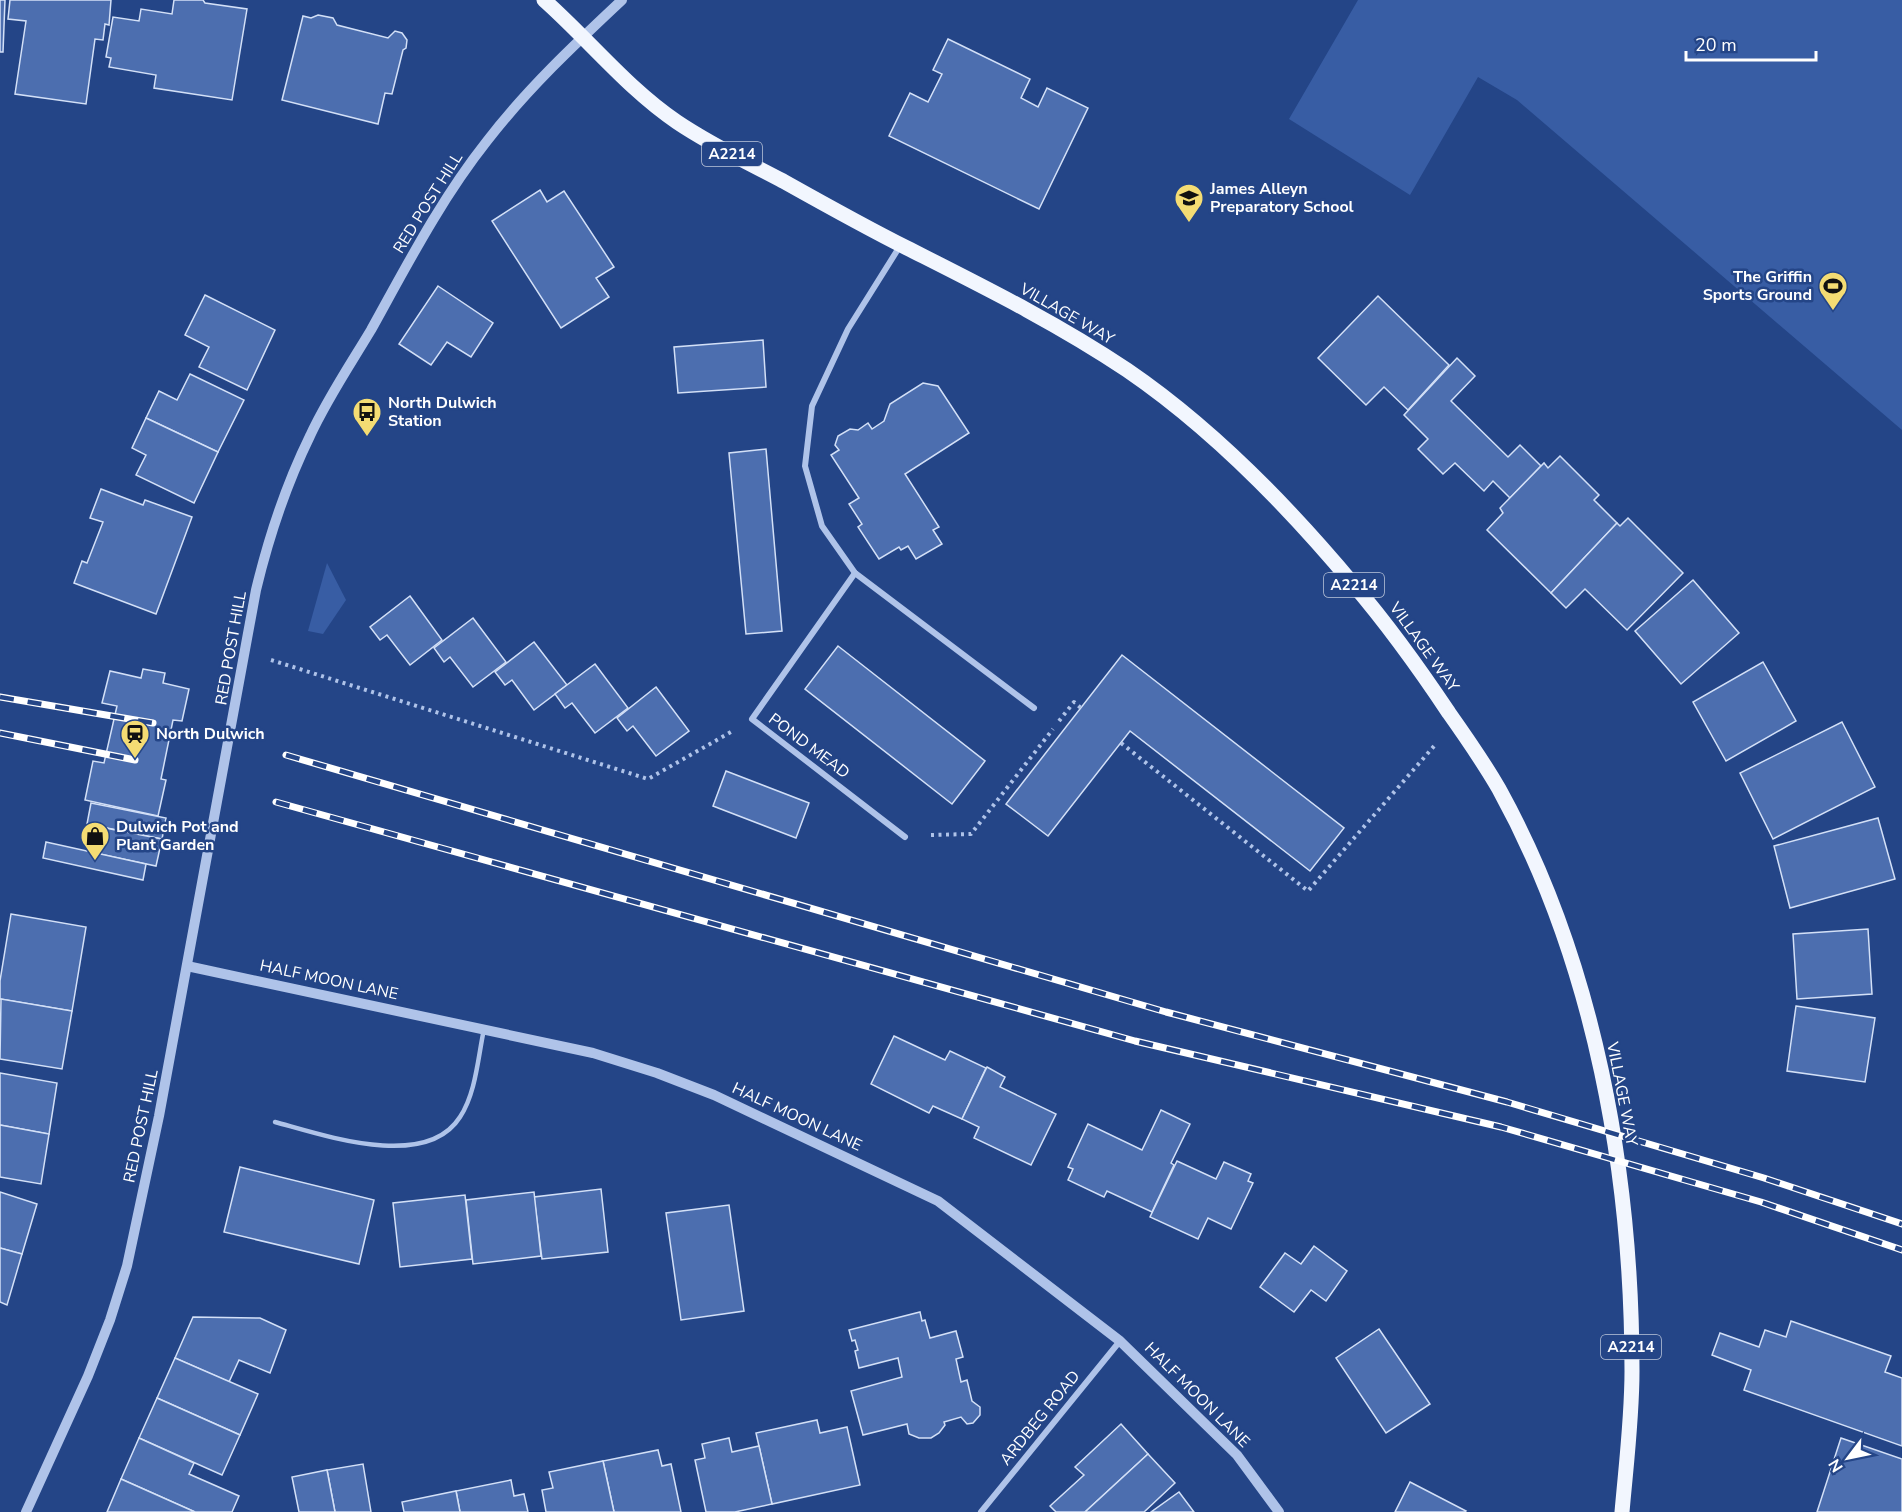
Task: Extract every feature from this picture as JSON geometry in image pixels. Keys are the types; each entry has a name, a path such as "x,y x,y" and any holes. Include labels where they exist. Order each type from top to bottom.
{"main road":[{"name":"A2214","path":"544,0 583,36"},
{"name":"VILLAGE WAY","path":"583,36 651,104 696,135 1063,330 1128,372 1174,406 1236,460 1333,559 1406,650 1497,786 1547,890 1569,951 1588,1020 1605,1093 1622,1192 1631,1301 1632,1378 1622,1512"}],"street":[{"name":"RED POST HILL","path":"26,1512 88,1376 110,1320 127,1266 159,1116 256,590 270,536 287,489 310,435 448,196 509,114 583,36 622,0"},
{"path":"900,245 848,329 812,406 805,466 822,526 855,573 1034,708"},
{"name":"POND MEAD","path":"855,573 752,720 905,837"},
{"name":"HALF MOON LANE","path":"187,966 593,1053 666,1076 714,1095 938,1201 1120,1341 1237,1455 1279,1512"},
{"name":"ARDBEG ROAD","path":"981,1512 1120,1341"}],"lane":[{"path":"275,1122 356,1143 407,1144 432,1141 447,1131 461,1116 472,1086 484,1029"}],"path":[{"path":"244,652 648,779 752,720"},
{"path":"905,837 971,834 1074,702 1081,708"},
{"path":"1121,743 1308,891 1456,722"}],"shaded area":[{"name":"The Griffin Sports Ground","path":"1358,0 1902,0 1902,430 1517,100 1478,77 1410,195 1289,119"},
{"path":"327,563 346,600 323,634 308,631"}],"building":[{"path":"0,0 5,0 3,52 0,52"},
{"path":"10,0 111,0 109,25 105,24 103,40 95,39 86,104 15,94 26,21 8,19"},
{"path":"174,0 203,0 205,3 247,9 232,100 154,88 156,75 109,67 111,58 106,57 113,17 139,21 141,9 172,14"},
{"path":"318,15 333,18 337,25 388,38 395,31 402,33 407,40 392,94 385,93 378,124 282,100 303,16 311,18"},
{"path":"948,39 1030,79 1021,98 1038,107 1047,88 1088,108 1039,209 889,136 910,93 928,102 942,74 933,70"},
{"path":"540,190 547,202 564,191 614,267 596,278 609,297 561,328 492,221"},
{"path":"438,286 493,323 471,357 447,342 431,365 399,344"},
{"path":"205,295 275,330 247,390 199,367 209,347 185,335"},
{"path":"1378,296 1449,365 1408,410 1384,387 1366,405 1318,358"},
{"path":"763,340 766,387 678,393 674,347"},
{"path":"1457,358 1475,376 1451,401 1508,457 1520,445 1541,466 1510,498 1493,481 1484,491 1455,463 1443,474 1418,449 1428,439 1404,415"},
{"path":"190,374 244,400 218,452 146,418 159,391 177,400"},
{"path":"923,383 938,386 969,433 905,474 939,527 933,530 942,544 916,559 908,546 901,550 899,547 879,559 858,527 862,524 849,504 859,498 831,455 839,450 835,445 838,436 850,429 858,430 868,423 872,429 884,421 890,404"},
{"path":"146,418 218,452 194,503 136,475 146,455 132,448"},
{"path":"766,449 782,631 746,634 729,453"},
{"path":"1560,456 1599,495 1594,500 1617,523 1551,593 1487,530 1503,513 1500,508 1544,463 1548,468"},
{"path":"101,489 143,505 145,500 192,517 156,614 74,583 82,561 87,563 103,522 90,518"},
{"path":"1628,518 1683,573 1627,630 1585,589 1566,608 1551,593 1617,523 1620,526"},
{"path":"1693,580 1739,633 1681,684 1635,631"},
{"path":"410,596 442,640 410,665 387,635 380,640 370,627"},
{"path":"473,618 506,662 473,687 450,657 444,662 434,648"},
{"path":"534,642 567,685 534,710 512,680 505,685 495,672"},
{"path":"838,646 985,761 952,804 805,689"},
{"path":"1122,655 1344,828 1310,871 1130,731 1048,836 1006,804"},
{"path":"1763,662 1796,721 1726,761 1693,702"},
{"path":"595,664 628,708 595,733 572,703 565,708 555,694"},
{"path":"143,669 165,673 163,683 189,689 182,721 173,720 161,779 166,780 158,816 85,800 93,761 104,763 117,706 102,703 110,671 141,678"},
{"path":"656,687 689,731 656,756 633,726 627,731 617,718"},
{"path":"1842,722 1875,787 1773,839 1740,773"},
{"path":"726,771 809,803 796,838 713,806"},
{"path":"91,803 166,818 162,839 87,824"},
{"path":"1878,818 1895,879 1790,908 1774,846"},
{"path":"100,827 162,839 156,866 95,853"},
{"name":"Dulwich Pot and Plant Garden","path":"46,842 146,864 143,880 43,858"},
{"path":"11,914 86,927 72,1011 0,999 0,981"},
{"path":"1868,929 1872,994 1797,999 1793,934"},
{"path":"1,999 72,1011 62,1069 0,1059"},
{"path":"1796,1006 1875,1018 1865,1082 1787,1071"},
{"path":"894,1036 945,1060 950,1051 986,1068 962,1119 933,1106 929,1113 871,1084"},
{"path":"987,1067 1005,1077 1000,1087 1056,1114 1031,1165 974,1138 979,1127 962,1119"},
{"path":"0,1073 57,1083 49,1134 0,1125"},
{"path":"1161,1110 1190,1124 1171,1163 1174,1165 1152,1212 1107,1191 1104,1197 1068,1180 1073,1169 1068,1167 1088,1124 1142,1150"},
{"path":"0,1125 49,1134 41,1184 0,1177"},
{"path":"1177,1161 1216,1179 1224,1162 1251,1174 1248,1181 1253,1183 1231,1229 1208,1218 1198,1239 1150,1217"},
{"path":"240,1167 374,1200 359,1264 224,1232"},
{"path":"601,1189 608,1252 542,1259 534,1197"},
{"path":"0,1192 37,1204 22,1254 0,1248"},
{"path":"534,1192 541,1256 473,1264 466,1200"},
{"path":"465,1195 472,1259 400,1267 393,1203"},
{"path":"729,1205 744,1311 681,1320 666,1213"},
{"path":"1314,1246 1347,1271 1326,1301 1311,1290 1294,1312 1260,1287 1285,1253 1301,1264"},
{"path":"0,1248 22,1254 7,1305 0,1302"},
{"path":"920,1312 930,1338 956,1331 963,1357 956,1359 961,1382 967,1380 972,1401 980,1407 980,1415 973,1423 967,1424 961,1417 944,1422 945,1425 939,1433 931,1438 919,1438 909,1434 907,1424 863,1435 851,1391 902,1377 898,1358 859,1368 855,1351 858,1350 849,1330"},
{"path":"193,1317 260,1318 286,1330 270,1373 239,1360 229,1382 175,1358"},
{"path":"1791,1321 1891,1356 1885,1372 1902,1378 1902,1446 1744,1390 1751,1370 1712,1355 1720,1333 1759,1347 1765,1330 1786,1337"},
{"path":"1379,1329 1430,1404 1386,1433 1336,1358"},
{"path":"175,1358 258,1394 240,1435 157,1398"},
{"path":"157,1398 240,1435 222,1475 139,1438"},
{"path":"817,1420 820,1433 847,1427 860,1485 772,1504 756,1433"},
{"path":"1121,1424 1148,1454 1085,1512 1056,1512 1050,1506 1084,1475 1075,1467"},
{"path":"139,1438 194,1463 189,1474 239,1496 232,1512 195,1512 121,1479"},
{"path":"729,1438 732,1452 759,1446 772,1504 735,1512 706,1512 695,1460 705,1458 702,1444"},
{"path":"1841,1438 1902,1459 1902,1512 1817,1512"},
{"path":"658,1450 662,1466 671,1464 681,1512 614,1512 603,1461"},
{"path":"1148,1454 1175,1483 1144,1512 1085,1512"},
{"path":"603,1461 614,1512 546,1512 542,1490 553,1488 549,1472"},
{"path":"363,1464 371,1512 335,1512 327,1470"},
{"path":"327,1470 335,1512 299,1512 292,1477"},
{"path":"121,1479 195,1512 107,1512"},
{"path":"511,1480 514,1496 524,1494 528,1512 460,1512 456,1491"},
{"path":"1410,1482 1466,1511 1395,1512"},
{"path":"456,1491 460,1512 404,1512 402,1502"},
{"path":"1179,1492 1194,1512 1151,1512"}],"railway":[{"path":"0,697 153,723"},
{"path":"0,733 135,760"},
{"path":"286,755 1166,1012 1507,1102 1764,1178 1902,1224"},
{"path":"276,802 1135,1041 1501,1127 1761,1202 1902,1250"}],"place":[{"name":"James Alleyn Preparatory School","path":"1189,224"},
{"name":"The Griffin Sports Ground","path":"1833,312"},
{"name":"North Dulwich Station","path":"367,438"},
{"name":"North Dulwich","path":"135,760"},
{"name":"Dulwich Pot and Plant Garden","path":"95,862"}]}
